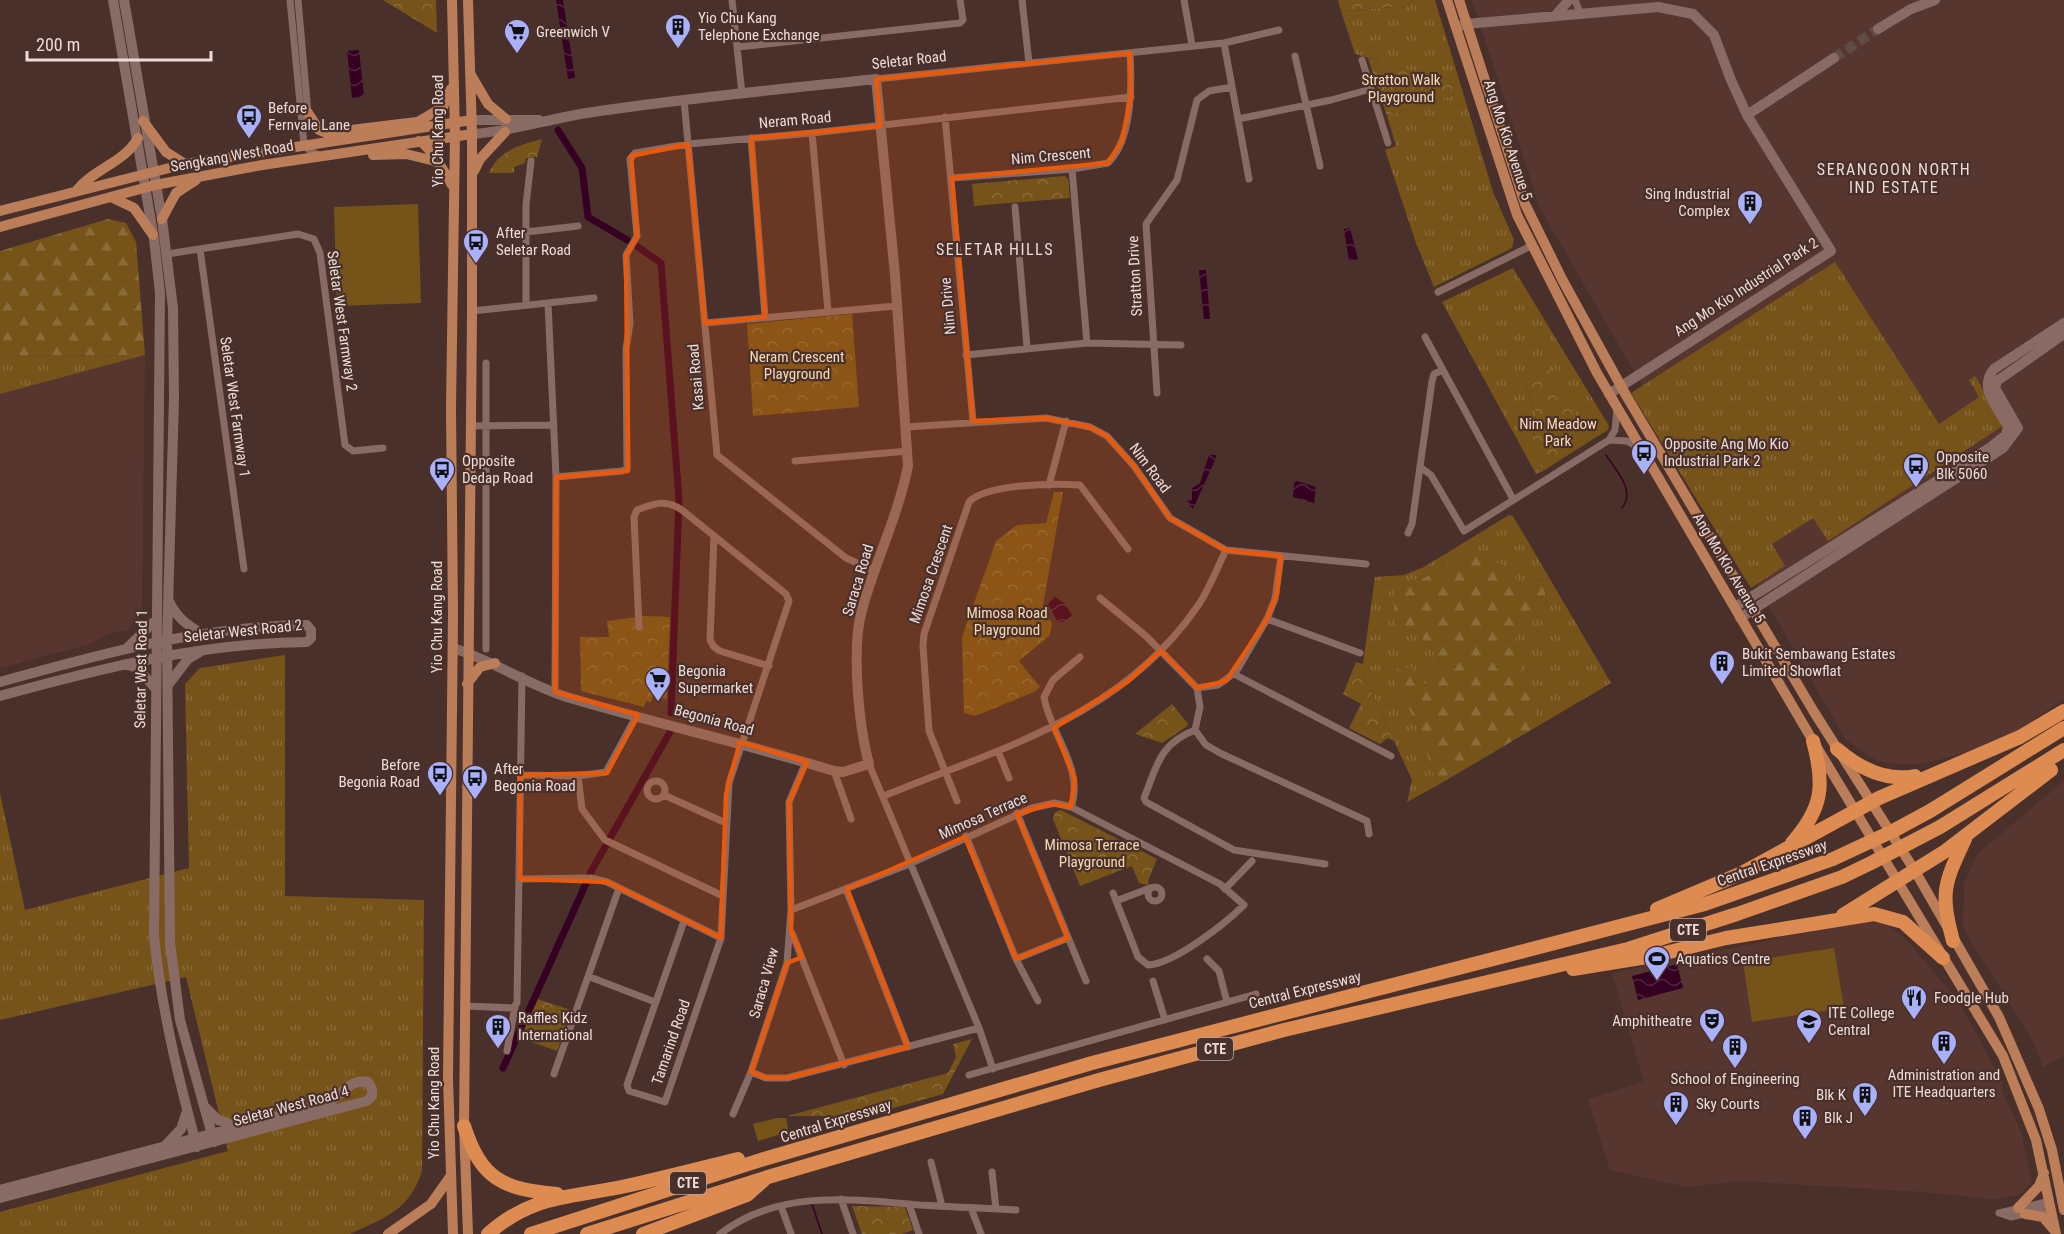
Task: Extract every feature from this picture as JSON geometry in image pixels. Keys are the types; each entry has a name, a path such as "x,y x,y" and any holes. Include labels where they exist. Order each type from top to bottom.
{"highway":[{"path":"1617,927 1742,873 1871,803 2020,737 2064,711"},
{"name":"Central Expressway","path":"531,1234 765,1159 1178,1039 1705,904 1833,859 1930,812 2064,728"},
{"path":"1788,849 1805,829 1818,804 1821,779 1813,741"},
{"path":"1837,749 1854,762 1883,776 1900,779 1937,772"},
{"name":"CTE","path":"587,1234 768,1177 1273,1033 1629,949 1842,876 1940,827 2064,750"},
{"path":"1839,918 1966,837 2064,760"},
{"path":"1953,941 1944,902 1944,891 1966,837"},
{"path":"1530,973 1609,964 1839,918 1883,914 1903,922 1943,958"},
{"path":"464,1126 472,1150 480,1164 492,1176 512,1186 533,1192 569,1195"},
{"path":"488,1234 513,1215 540,1202 622,1187 741,1158 765,1159"},
{"path":"643,1234 747,1195 768,1177"}],"main road":[{"path":"113,0 138,138 148,172"},
{"path":"124,0 143,121 150,186"},
{"name":"Yio Chu Kang Road","path":"452,0 455,135 452,185 453,648 449,1027 450,1177 453,1234"},
{"name":"Yio Chu Kang Road","path":"468,0 472,120 464,1126 468,1234"},
{"name":"Ang Mo Kio Avenue 5","path":"1447,0 1461,26 1526,204 1563,281 1621,386 1837,749 1915,871 1953,941 1999,1017 2030,1086 2052,1150 2064,1203"},
{"name":"Ang Mo Kio Avenue 5","path":"1459,0 1461,26 1517,215 1639,448 2003,1056 2027,1113 2044,1173 2056,1233"},
{"path":"1555,16 1569,0"},
{"path":"1878,29 1911,9 1935,0"},
{"name":"Ang Mo Kio Industrial Park 2","path":"1461,26 1659,8 1693,14 1714,34 1731,80 1748,115 1831,251 1609,393"},
{"path":"1748,115 1834,58"},
{"path":"471,75 488,104 506,119"},
{"name":"Seletar Road","path":"472,134 505,132 542,121 684,100 876,79"},
{"name":"Saraca Road","path":"869,764 860,722 858,639 861,612 903,490 908,451 876,79"},
{"path":"404,131 442,107 453,83"},
{"path":"308,113 319,130 326,133 417,122"},
{"path":"308,113 310,128 324,142"},
{"name":"Seletar Road","path":"472,120 542,121"},
{"name":"Sengkang West Road","path":"0,211 185,164 472,120"},
{"path":"143,121 166,152 185,164"},
{"path":"472,174 480,159 505,132"},
{"name":"Sengkang West Road","path":"0,227 150,186 472,134"},
{"path":"77,190 85,180 131,150 138,138"},
{"path":"419,141 430,148 435,161 452,185"},
{"path":"359,152 372,155 413,155 435,161"},
{"path":"162,219 176,193 201,177"},
{"name":"Seletar West Road 1","path":"150,186 162,219 158,234 171,253 174,399 168,598 156,689 154,935 160,993 196,1143"},
{"name":"Seletar West Road 1","path":"150,186 158,234 160,293 156,621 162,643"},
{"path":"111,197 134,208 158,234"},
{"path":"1735,607 1835,546 2006,435 2007,426 1987,391 1985,383 1994,369 2064,323"},
{"path":"1740,618 2003,448 2018,428 1995,388 1997,381 2064,334"},
{"path":"451,408 470,426 459,432 452,443"},
{"path":"1727,594 1741,586"},
{"path":"168,598 174,612 186,624 202,634"},
{"path":"1761,622 1770,599"},
{"path":"123,651 156,621"},
{"name":"Seletar West Road 2","path":"0,682 202,634 265,626 307,625 311,630 311,638 307,642 254,643 162,655 0,696"},
{"path":"168,684 188,659 206,648"},
{"name":"Begonia Road","path":"453,648 495,663 555,692 740,742 834,771 843,772 869,764"},
{"name":"Seletar West Road 1","path":"162,655 168,684 170,943 180,1020 213,1138"},
{"path":"467,684 480,667 495,663"},
{"path":"126,664 137,668 156,689"},
{"path":"449,986 458,1002 466,1006"},
{"path":"449,1027 455,1011 466,1006"},
{"name":"Seletar West Road 4","path":"0,1198 213,1138 367,1101 372,1096 372,1089 368,1083 360,1081 351,1084 328,1103 239,1127 213,1138"},
{"path":"204,1105 218,1120 239,1127"},
{"path":"163,1147 181,1128 188,1110"},
{"name":"Seletar West Road 4","path":"0,1190 163,1147 196,1143"},
{"path":"2044,1173 2039,1186 2021,1211 2043,1217 2056,1233"},
{"path":"388,1234 431,1204 450,1177"},
{"path":"2051,1204 2064,1203"}],"street":[{"path":"290,0 308,113"},
{"path":"298,0 304,145 313,153 327,156"},
{"path":"732,0 742,94"},
{"path":"738,47 960,23 963,20 960,0"},
{"path":"1022,0 1029,63"},
{"path":"1184,0 1192,45"},
{"path":"1575,0 1581,15"},
{"name":"Seletar Road","path":"876,79 1224,43 1279,30"},
{"path":"1224,43 1250,179"},
{"name":"Nim Crescent","path":"952,178 1072,169 1102,165 1114,157 1122,141 1131,97 1130,53"},
{"path":"1295,56 1320,166"},
{"path":"1362,60 1389,143"},
{"name":"Stratton Drive","path":"1157,393 1146,224 1177,180 1197,100 1209,91 1232,87"},
{"path":"1238,119 1305,106 1371,89"},
{"name":"Neram Road","path":"556,477 622,471 627,468 626,349 630,323 628,250 636,238 631,156 688,144 880,126 1131,97"},
{"name":"Kasai Road","path":"684,100 717,455 846,558 875,571"},
{"name":"Nim Drive","path":"945,117 973,421"},
{"path":"812,133 828,311"},
{"path":"751,138 765,317"},
{"path":"526,305 527,181 531,161"},
{"path":"1072,169 1087,343"},
{"path":"1015,207 1027,348"},
{"path":"526,232 578,226"},
{"name":"Seletar West Farmway 2","path":"171,253 298,234 314,239 320,253 345,445 353,451 383,448"},
{"path":"1438,292 1533,245"},
{"name":"Seletar West Farmway 1","path":"200,249 244,569"},
{"path":"472,311 594,298"},
{"path":"548,303 556,477 555,692"},
{"path":"705,323 896,306"},
{"path":"1425,337 1513,500"},
{"path":"966,355 1087,343 1181,345"},
{"path":"486,363 486,649"},
{"path":"1408,533 1412,524 1432,381 1434,374 1443,370"},
{"path":"1420,467 1431,475 1464,531 1609,440 1615,430 1617,409"},
{"name":"Nim Road","path":"906,427 1046,418 1090,427 1107,436 1134,465 1170,518 1226,550 1366,564"},
{"path":"1049,485 1065,421"},
{"path":"470,426 554,425"},
{"path":"1609,440 1627,441 1639,448"},
{"path":"795,461 908,451"},
{"name":"Mimosa Crescent","path":"957,801 927,722 923,646 924,634 969,502 983,492 1049,485 1081,485 1128,549"},
{"path":"520,879 587,878 619,888 721,938 726,794 740,742 769,666 789,601 786,594 682,510 670,502 658,503 635,512 639,627"},
{"path":"714,536 710,640 720,651 769,666"},
{"path":"884,796 1054,728 1127,682 1161,651 1197,606 1226,550"},
{"path":"1197,688 1218,685 1234,674 1267,619 1277,594 1281,556"},
{"path":"1100,598 1161,651 1197,688 1200,707 1195,730 1206,745 1366,821 1369,834"},
{"path":"1267,619 1360,653"},
{"path":"1071,807 1075,796 1075,779 1045,703 1045,691 1053,680 1080,657"},
{"path":"1234,674 1390,756"},
{"path":"507,1051 515,1007 520,879 522,676"},
{"path":"520,775 603,774 609,770 638,715"},
{"path":"1195,730 1172,741 1160,758 1144,798 1146,802 1234,850 1325,864"},
{"path":"998,751 1009,778"},
{"name":"Saraca View","path":"733,1114 751,1072 787,963 791,931 789,802 806,762"},
{"name":"Saraca Road","path":"869,764 973,1013 993,1069"},
{"path":"834,771 851,819"},
{"path":"578,776 582,809 608,841 723,896"},
{"path":"664,795 726,823"},
{"name":"Mimosa Terrace","path":"911,863 1017,813 1050,804 1071,807 1225,889"},
{"path":"1017,813 1086,981"},
{"path":"966,836 1016,958 1038,1001"},
{"path":"1113,892 1138,957 1143,962 1152,965 1219,929 1244,905 1225,889 1252,861"},
{"path":"791,910 911,863"},
{"path":"554,1074 590,977 619,888"},
{"path":"1116,902 1150,888"},
{"path":"846,889 908,1047"},
{"name":"Tamarind Road","path":"684,921 627,1088 665,1102 721,938"},
{"path":"791,931 844,1065"},
{"path":"1016,958 1068,938"},
{"path":"1207,959 1219,971 1227,1002"},
{"path":"787,963 804,961"},
{"name":"Tamarind Road","path":"590,977 655,1002"},
{"path":"1153,981 1165,1020"},
{"path":"969,1075 1256,994"},
{"path":"466,1006 515,1007"},
{"path":"965,1032 973,1013"},
{"path":"751,1072 766,1078 787,1078 979,1028"},
{"path":"931,1162 942,1206"},
{"path":"992,1172 996,1209"},
{"path":"720,1234 747,1218 780,1206 810,1200 841,1199 1016,1210"},
{"path":"841,1199 853,1234"},
{"path":"909,1204 920,1234"},
{"path":"2021,1211 2051,1204"},
{"path":"780,1206 791,1234"},
{"path":"971,1208 981,1234"}],"highlighted area":[{"path":"1130,53 1131,97 1122,141 1108,163 952,178 973,421 1046,418 1090,427 1107,436 1134,466 1170,518 1226,550 1281,556 1277,594 1267,619 1226,681 1197,688 1161,651 1127,682 1054,728 1075,779 1071,807 1050,804 1017,814 1068,938 1016,959 965,837 847,889 908,1047 787,1078 766,1078 751,1072 787,963 802,957 791,931 789,802 807,762 740,742 726,794 721,938 607,882 520,879 520,775 607,773 638,715 555,692 556,477 628,471 626,255 637,237 631,156 688,144 705,323 765,317 751,138 880,126 876,79"}],"shaded area":[{"path":"1472,0 2064,0 2064,699 2017,731 1979,748 1932,762 1902,765 1877,761 1846,740 1540,208"},
{"path":"145,355 142,613 127,630 108,634 90,644 0,668 0,394"},
{"path":"2064,781 2064,1056 2043,1067 2032,1039 1963,928 1964,884 1977,854"},
{"name":"ITE College Central","path":"1861,921 1885,924 1906,939 1959,1002 2002,1082 2002,1090 2021,1132 2032,1183 2017,1196 1992,1199 1924,1192 1740,1181 1687,1187 1610,1170 1588,1099 1644,1082 1612,973"}],"green space":[{"path":"383,0 436,0 437,33"},
{"path":"1338,0 1412,0 1409,6 1341,11"},
{"path":"1412,0 1435,0 1493,192 1514,240 1512,248 1434,287 1416,243 1385,150 1396,146 1387,116 1454,95 1451,82 1355,54 1341,11 1409,6"},
{"name":"Stratton Walk Playground","path":"1368,58 1451,81 1454,95 1387,116"},
{"path":"542,139 537,157 526,158 525,163 514,167 514,173 489,173 493,165 504,154 518,146"},
{"path":"1065,176 1068,179 1070,198 974,206 972,184"},
{"path":"418,204 421,303 337,306 334,207"},
{"path":"108,219 126,223 136,242 145,355 0,356 0,251"},
{"path":"1835,262 1939,424 1979,397 1969,380 1975,376 2004,425 1828,541 1813,518 1772,544 1785,566 1751,588 1631,393"},
{"path":"1513,268 1609,426 1608,430 1590,441 1548,364 1525,382 1536,414 1532,444 1543,471 1536,474 1442,302"},
{"name":"Neram Crescent Playground","path":"852,314 859,407 753,416 747,324"},
{"path":"145,355 0,394 0,356"},
{"name":"Nim Meadow Park","path":"1548,363 1590,441 1543,471 1532,444 1536,414 1525,382"},
{"name":"Mimosa Road Playground","path":"1054,492 1063,492 1042,611 1052,623 1050,635 1019,661 1040,687 1034,692 975,716 964,713 962,637 996,541 1017,525 1046,523"},
{"path":"1509,515 1513,516 1611,683 1538,726 1512,641 1547,603 1542,578 1519,593 1470,551 1424,578 1394,584 1412,628 1440,658 1427,684 1413,682 1396,688 1412,713 1438,785 1407,802 1412,780 1362,671 1375,577 1404,575 1424,567"},
{"path":"1470,551 1514,570 1519,593 1542,578 1547,603 1513,641 1538,726 1438,785 1413,716 1396,688 1397,667 1413,668 1413,682 1427,684 1440,658 1412,628 1395,625 1394,584 1424,578"},
{"path":"645,616 670,617 667,699 653,696 651,702 646,701 644,707 581,691 580,637 609,637 607,621"},
{"path":"285,655 285,896 424,900 422,1171 417,1184 403,1204 394,1211 350,1234 0,1234 0,1212 228,1151 186,977 0,1020 0,793 25,910 189,868 185,684 200,668"},
{"path":"1356,662 1363,664 1362,671 1394,741 1388,738 1380,744 1349,728 1361,704 1343,694"},
{"path":"1172,704 1188,724 1186,727 1162,743 1135,734"},
{"name":"Mimosa Terrace Playground","path":"1061,810 1157,859 1148,881 1149,885 1139,883 1132,866 1080,886 1053,819 1055,812"},
{"path":"1834,948 1844,1008 1752,1022 1743,962"},
{"path":"537,999 571,1010 557,1051 520,1038"},
{"path":"972,1039 943,1094 865,1116 787,1116 948,1073 956,1057 953,1044"},
{"path":"786,1118 789,1132 758,1141 753,1124"},
{"path":"852,1206 905,1207 913,1230 902,1234 862,1234"}],"water":[{"path":"556,0 563,0 575,78 568,79"},
{"path":"359,50 364,96 352,98 347,51"},
{"path":"1350,228 1358,259 1349,261 1344,229"},
{"path":"1199,270 1206,270 1210,319 1204,319"},
{"path":"1209,455 1216,455 1216,458 1193,509 1186,501 1192,500 1192,488 1200,483"},
{"path":"1297,481 1316,487 1314,503 1293,497 1294,483"},
{"path":"1055,597 1064,603 1072,615 1064,622 1057,621 1048,604"},
{"name":"Aquatics Centre","path":"1677,964 1683,988 1638,1000 1632,976"}],"waterway":[{"path":"558,130 582,168 588,217 629,241"},
{"path":"638,247 661,263 679,500 671,713"},
{"path":"1606,455 1626,488 1626,501 1622,508"},
{"path":"503,1068 592,870 670,732"},
{"path":"812,1204 822,1234"}],"tunnel":[{"path":"1834,58 1878,29"}],"place":[{"name":"Yio Chu Kang Telephone Exchange","path":"678,50"},
{"name":"Greenwich V","path":"517,55"},
{"name":"Before Fernvale Lane","path":"249,140"},
{"name":"Sing Industrial Complex","path":"1750,226"},
{"name":"After Seletar Road","path":"476,265"},
{"name":"Opposite Ang Mo Kio Industrial Park 2","path":"1644,476"},
{"name":"Opposite Blk 5060","path":"1916,489"},
{"name":"Opposite Dedap Road","path":"442,493"},
{"name":"Bukit Sembawang Estates Limited Showflat","path":"1722,686"},
{"name":"Begonia Supermarket","path":"658,703"},
{"name":"Before Begonia Road","path":"440,797"},
{"name":"After Begonia Road","path":"475,801"},
{"name":"Aquatics Centre","path":"1657,982"},
{"name":"Foodgle Hub","path":"1914,1021"},
{"name":"Amphitheatre","path":"1712,1044"},
{"name":"ITE College Central","path":"1809,1045"},
{"name":"Raffles Kidz International","path":"498,1050"},
{"name":"Administration and ITE Headquarters","path":"1944,1066"},
{"name":"School of Engineering","path":"1735,1070"},
{"name":"Blk K","path":"1865,1118"},
{"name":"Sky Courts","path":"1676,1127"},
{"name":"Blk J","path":"1805,1141"}],"district":[{"name":"SERANGOON NORTH IND ESTATE","path":"1894,178"},
{"name":"SELETAR HILLS","path":"995,249"}]}
